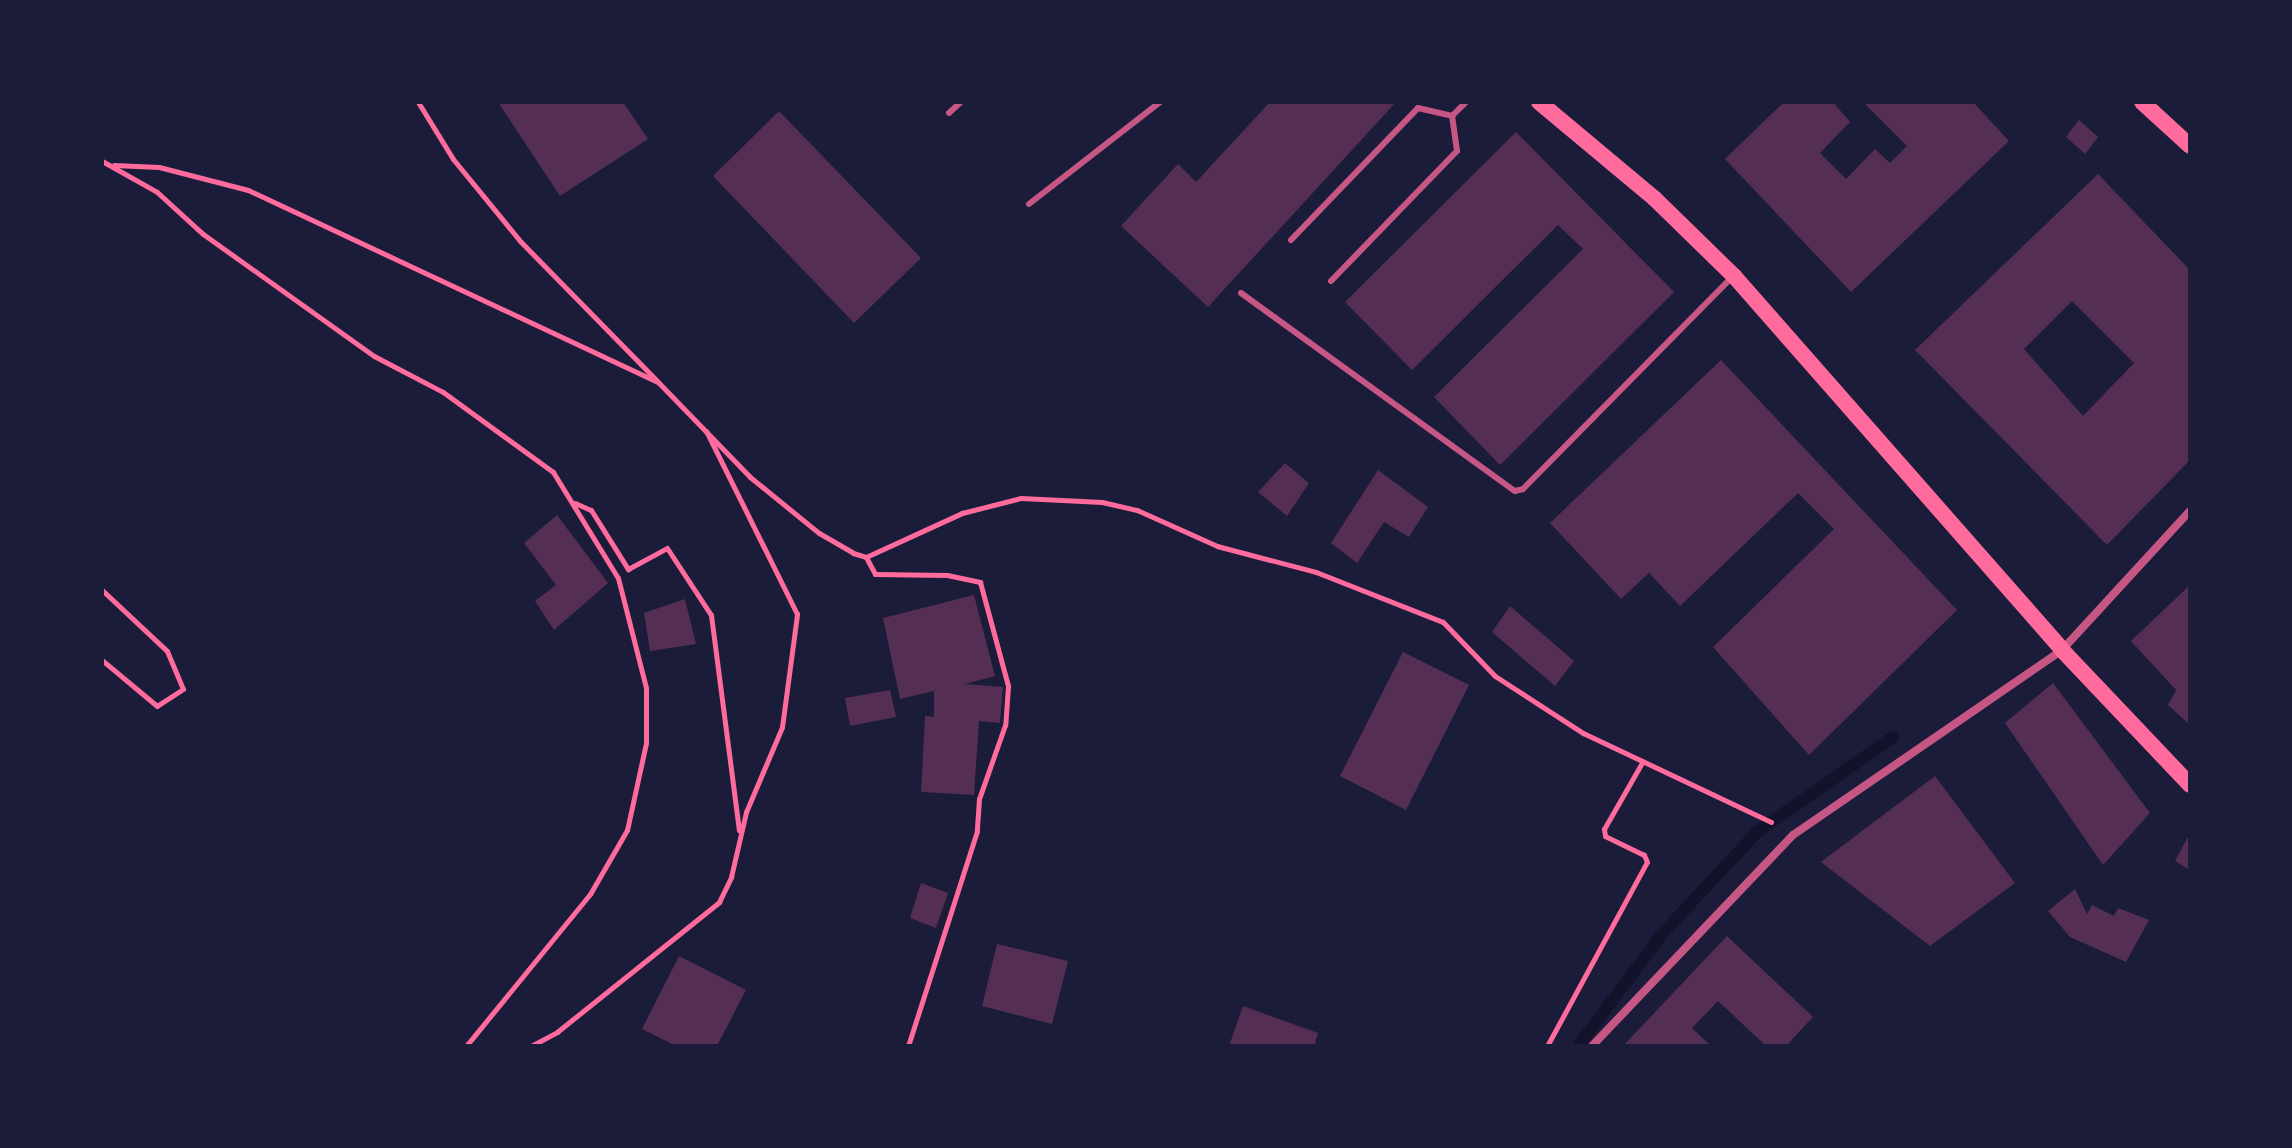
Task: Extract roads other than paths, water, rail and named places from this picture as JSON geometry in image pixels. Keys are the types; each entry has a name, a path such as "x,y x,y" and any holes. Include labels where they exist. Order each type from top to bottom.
{"main road":[{"path":"1539,102 1654,198 1734,276 2062,650 2190,785"},
{"path":"2142,102 2190,146"}],"street":[{"path":"1592,1046 1793,835 2062,650 2190,511"}],"lane":[{"path":"949,113 961,102"},
{"path":"1029,204 1160,102"},
{"path":"1452,116 1466,102"},
{"path":"1291,240 1418,108 1452,116"},
{"path":"1331,281 1457,151 1452,116"},
{"path":"1241,293 1515,491 1523,489 1734,276"}],"waterway":[{"path":"1578,1046 1662,934 1757,832 1893,737"}]}
